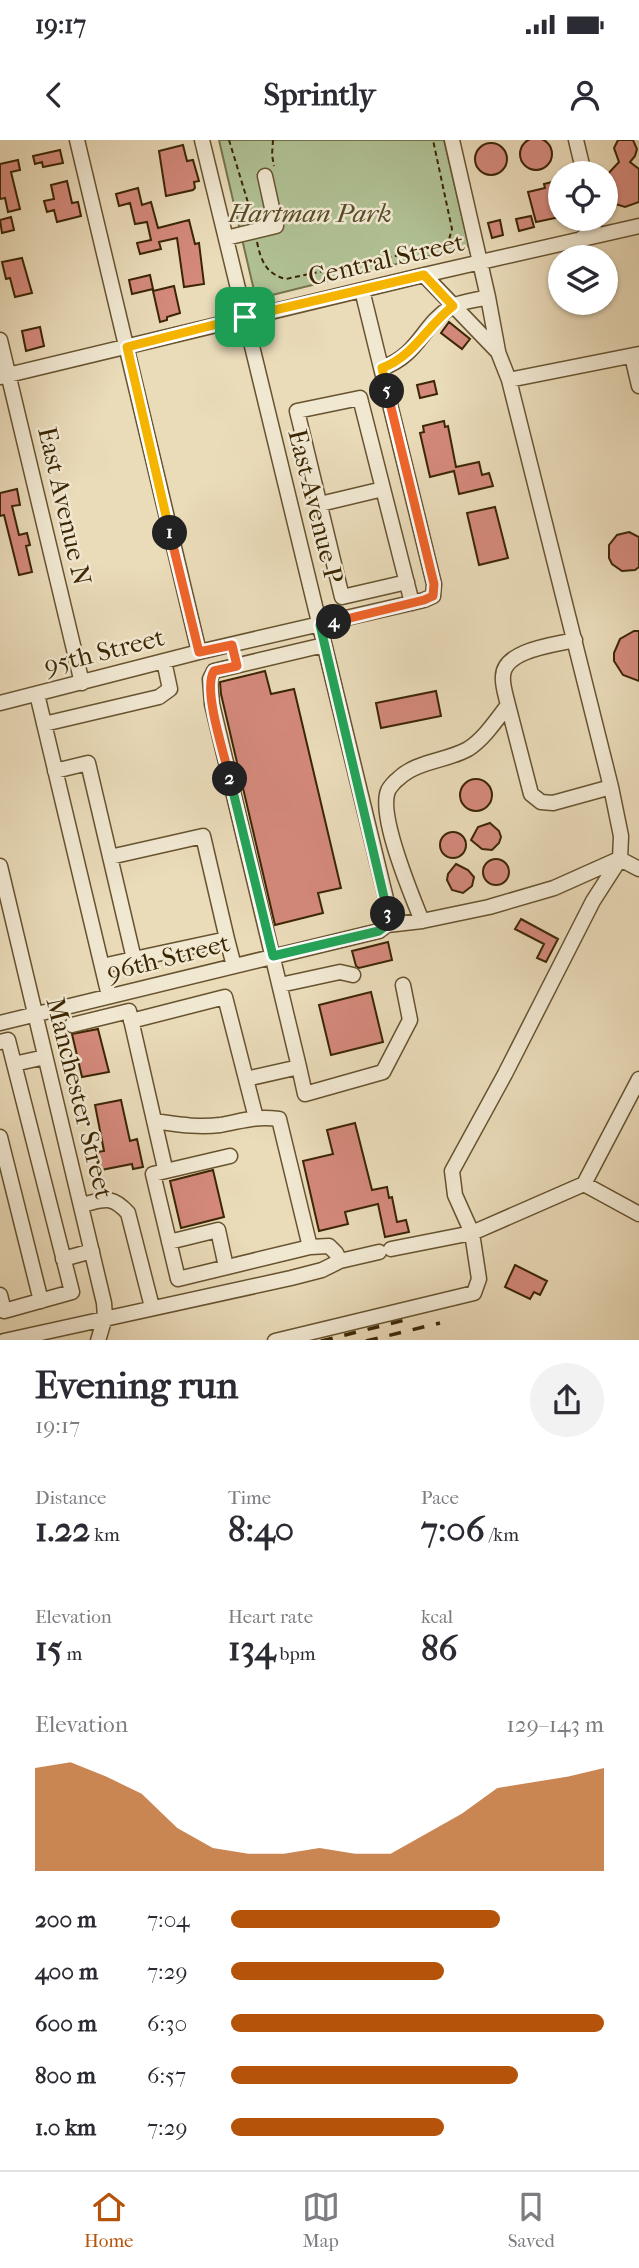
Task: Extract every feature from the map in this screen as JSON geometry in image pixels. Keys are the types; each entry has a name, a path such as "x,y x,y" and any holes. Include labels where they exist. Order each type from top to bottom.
{"street":[{"path":"77,140 199,652"},
{"name":"East Avenue P","path":"202,140 389,911 387,925"},
{"path":"275,1340 474,1293 479,1279 472,1233 455,1195 452,1171 593,901 620,859 621,836 611,788 509,380 498,352 481,262 452,140"},
{"path":"576,140 581,161"},
{"path":"226,238 276,226 270,175"},
{"name":"Central Street","path":"4,376 639,226"},
{"path":"580,239 593,231"},
{"path":"424,275 498,352"},
{"path":"348,618 297,411 360,398 407,582 419,601 433,596 434,584 362,290"},
{"path":"382,368 404,358 440,316 453,306 488,297"},
{"name":"East Avenue N","path":"0,340 4,376 82,683"},
{"path":"509,380 635,355 639,386"},
{"path":"320,504 383,489"},
{"path":"342,597 407,582"},
{"name":"95th Street","path":"0,703 199,652 419,601"},
{"path":"575,640 520,654 507,663 502,676 508,705 531,794 541,802 553,803 611,788"},
{"path":"232,645 237,666"},
{"path":"324,645 214,671 210,679 212,704 305,1094 383,1072 410,1020 403,985"},
{"path":"44,724 159,697 170,689 164,661"},
{"path":"37,694 109,996"},
{"path":"422,921 406,882 387,813 388,792 399,777 420,766 469,748 508,705"},
{"path":"55,771 88,763 134,959"},
{"path":"110,858 203,836 234,966"},
{"path":"620,859 639,869"},
{"name":"96th Street","path":"0,1023 379,931 387,925 422,921 489,907 554,888 620,859"},
{"name":"Manchester Street","path":"0,866 104,1303 105,1317 98,1340"},
{"path":"102,966 227,939"},
{"path":"280,985 340,972 352,975"},
{"path":"131,1021 225,996 256,1118"},
{"path":"72,1026 128,1011 164,1164"},
{"path":"0,1042 8,1040 72,1292 4,1311 1,1302"},
{"path":"14,1064 45,1057"},
{"path":"246,1079 298,1060"},
{"path":"4,1340 152,1307 184,1303 322,1270 340,1261 385,1250 472,1233 584,1184 639,1079"},
{"path":"154,1121 192,1126 220,1125 256,1118 279,1119 310,1247"},
{"path":"0,1137 41,1301"},
{"path":"230,1156 153,1174 178,1279 310,1247 329,1246 340,1261"},
{"path":"584,1184 639,1213"},
{"path":"81,1205 109,1199 118,1201 128,1213 152,1307"},
{"path":"169,1242 218,1230 226,1267"},
{"path":"63,1259 92,1251"}],"path":[{"path":"229,140 255,215 263,264 276,276 286,279 448,243 452,229 433,140"},
{"path":"270,175 273,140"}],"green space":[{"name":"Hartman Park","path":"219,140 444,140 469,246 256,299"}],"building":[{"path":"530,139 542,139 551,148 551,160 542,169 530,169 521,160 521,148"},
{"path":"618,140 633,140 637,149 630,162 639,169 639,202 625,207 618,205 619,162 614,148"},
{"path":"491,143 502,148 507,159 502,170 491,175 480,170 475,159 480,148"},
{"path":"183,145 187,161 193,160 199,181 194,182 193,190 166,196 159,151"},
{"path":"60,150 63,163 43,167 42,162 35,164 33,156"},
{"path":"18,160 20,170 11,172 20,209 8,212 5,198 0,199 0,164"},
{"path":"67,181 72,203 78,202 81,216 57,222 54,210 47,212 44,201 54,199 51,185"},
{"path":"548,183 548,220 536,222 528,192 545,188 544,184"},
{"path":"138,188 142,205 151,202 158,228 189,220 195,244 199,243 204,284 184,287 177,238 159,242 161,249 140,254 137,243 151,240 147,222 135,224 130,203 119,206 116,194"},
{"path":"531,216 534,227 519,231 516,219"},
{"path":"11,217 14,230 2,233 0,220"},
{"path":"500,220 503,235 492,238 488,223"},
{"path":"22,258 32,293 15,297 10,278 6,279 2,262"},
{"path":"150,275 153,289 132,294 129,280"},
{"path":"174,286 180,313 160,322 153,291"},
{"path":"449,322 470,339 462,349 441,333"},
{"path":"40,327 44,346 26,351 22,331"},
{"path":"434,381 437,394 420,398 417,385"},
{"path":"444,421 445,427 448,426 456,467 479,462 482,475 489,473 493,486 459,494 454,471 430,477 420,433 424,432 423,426"},
{"path":"17,489 20,505 12,506 19,535 27,533 30,545 26,546 32,572 19,575 4,515 0,516 0,493"},
{"path":"495,507 508,558 479,565 467,513"},
{"path":"629,532 639,537 639,567 622,571 612,564 609,558 609,545 617,535"},
{"path":"639,631 639,681 623,675 614,661 614,653 620,639"},
{"path":"265,671 271,694 294,689 341,888 318,893 323,913 275,925 220,682"},
{"path":"436,691 441,716 381,728 376,703"},
{"path":"476,779 487,784 492,795 487,806 476,811 465,806 460,795 465,784"},
{"path":"490,823 499,831 501,837 492,850 482,849 471,840 478,827"},
{"path":"453,832 462,836 466,845 462,854 453,858 444,854 440,845 444,836"},
{"path":"496,859 505,863 509,872 505,881 496,885 487,881 483,872 487,863"},
{"path":"456,864 468,870 474,877 472,886 463,893 452,890 447,880"},
{"path":"521,919 558,939 546,962 537,958 544,944 515,929"},
{"path":"388,942 392,960 359,968 356,966 352,951"},
{"path":"371,992 383,1042 331,1055 319,1005"},
{"path":"98,1029 109,1072 82,1077 72,1034"},
{"path":"121,1100 130,1141 137,1139 143,1167 133,1169 132,1164 101,1170 97,1152 104,1151 95,1105"},
{"path":"355,1123 372,1190 387,1187 397,1222 406,1220 409,1232 385,1237 378,1204 345,1212 348,1224 319,1231 303,1161 333,1154 327,1130"},
{"path":"213,1170 224,1217 181,1228 170,1181"},
{"path":"515,1265 547,1281 540,1295 534,1292 530,1299 505,1287"}],"railway":[{"path":"325,1340 405,1320"},
{"path":"370,1340 440,1323"}],"route":[{"path":"424,275 453,306 440,316 404,358 382,368 434,584 433,596 320,625 389,911 387,925 379,931 273,956 212,704 211,674 237,666 232,645 199,652 127,347 245,317 424,275"}]}
